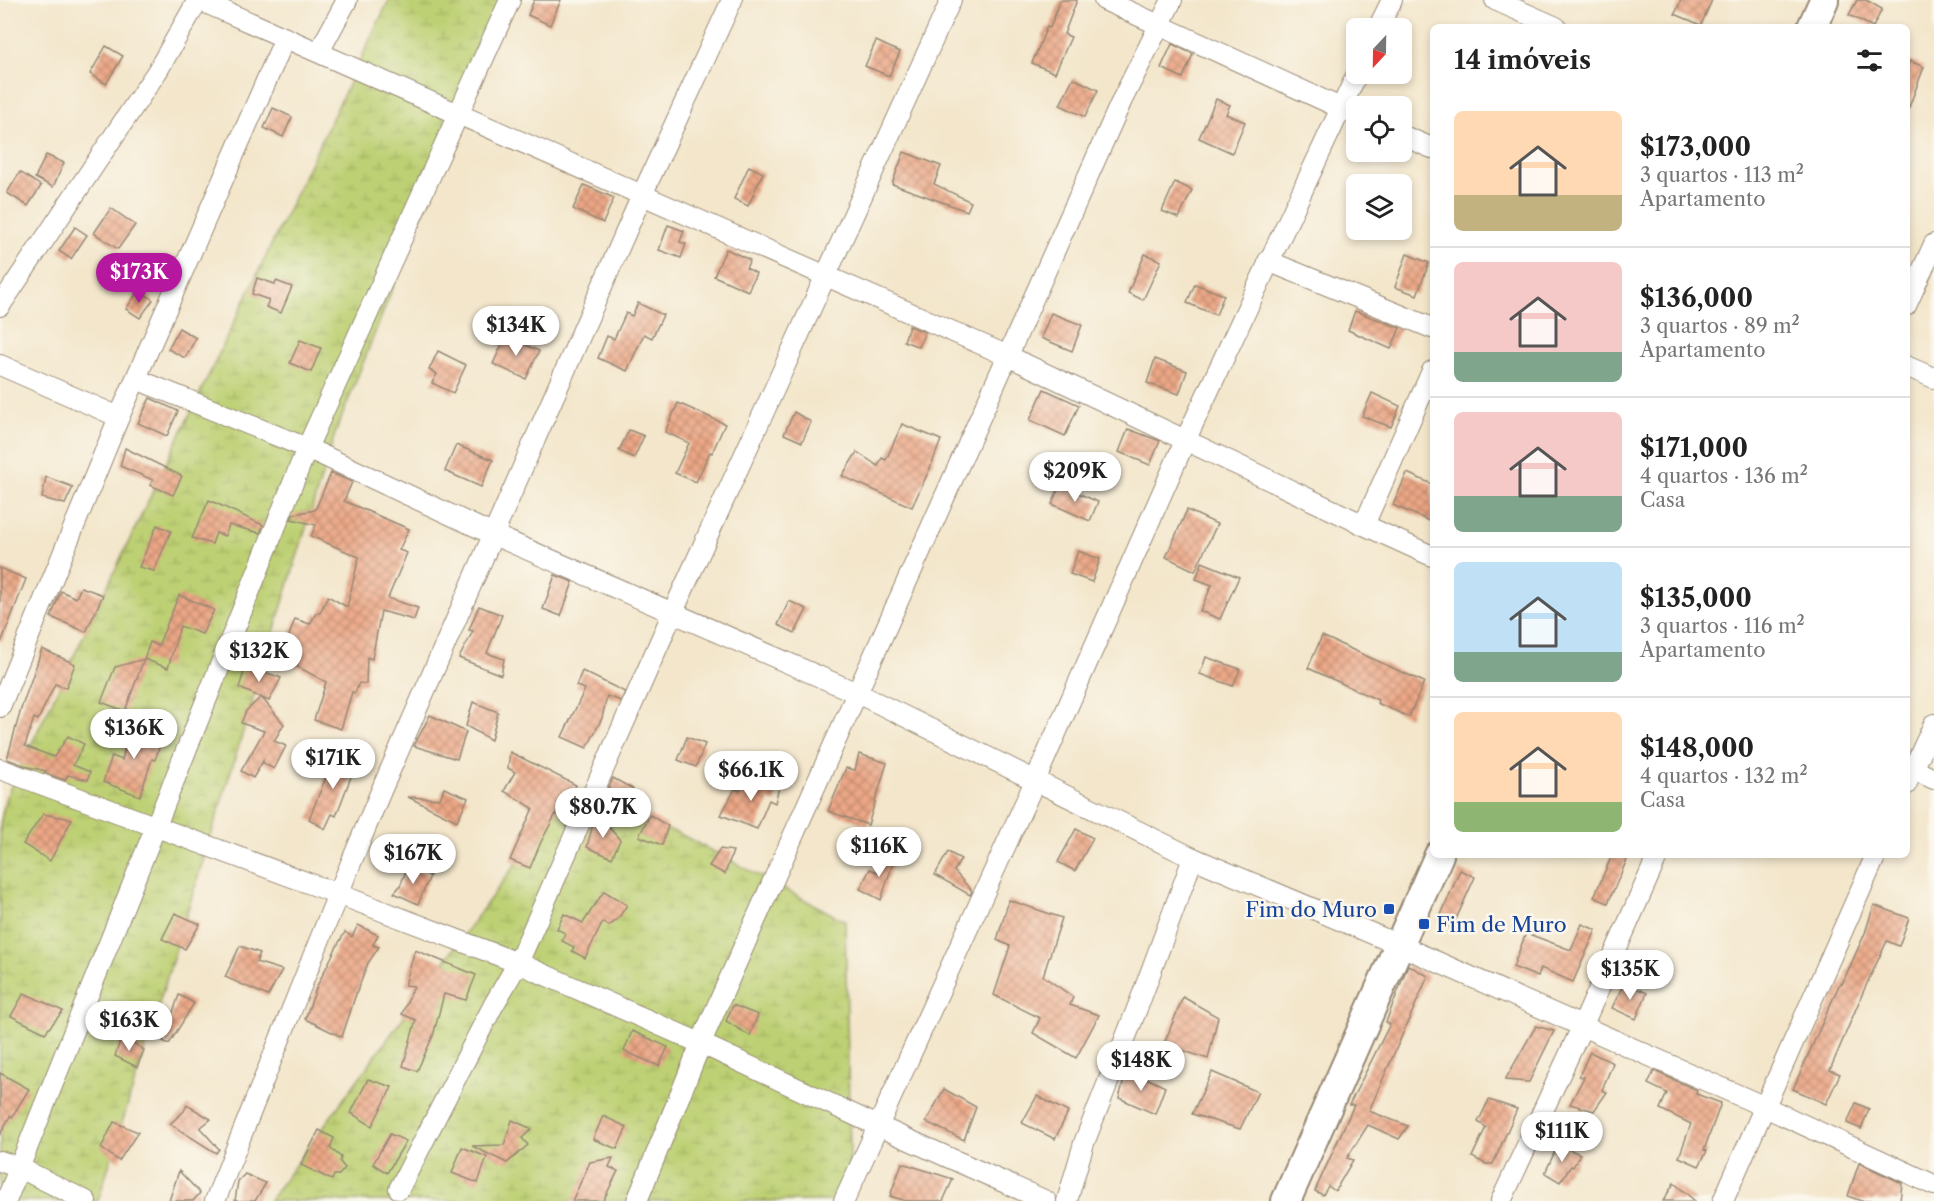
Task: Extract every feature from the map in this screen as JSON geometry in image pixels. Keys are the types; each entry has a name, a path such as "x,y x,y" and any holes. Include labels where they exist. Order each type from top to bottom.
{"street":[{"path":"0,306 158,70 198,0 1008,356 1430,555"},
{"path":"319,52 347,0"},
{"path":"6,1201 307,448 510,0"},
{"path":"215,1201 338,894 642,195 732,0"},
{"path":"399,1189 488,1016 518,963 673,612 951,0"},
{"path":"1104,0 1346,111"},
{"path":"637,1201 700,1043 1122,100 1172,0"},
{"path":"1383,18 1392,0"},
{"path":"1495,0 1549,24"},
{"path":"1813,24 1824,0"},
{"path":"0,707 119,417 285,38"},
{"path":"844,1201 1268,261 1346,116"},
{"path":"1412,140 1430,147"},
{"path":"1910,297 1934,244"},
{"path":"1268,261 1430,327"},
{"path":"0,365 119,417"},
{"path":"1910,368 1934,378"},
{"path":"1364,525 1430,375"},
{"path":"136,379 307,448 494,535 857,693 1193,858 1400,945 1765,1107 1934,1185"},
{"path":"1910,772 1934,724"},
{"path":"0,769 518,963 700,1043 1039,1200"},
{"path":"1910,774 1934,779"},
{"path":"1067,1201 1084,1143 1193,858"},
{"path":"1286,1201 1438,858"},
{"path":"1501,1201 1582,1027 1657,858"},
{"path":"1723,1201 1875,858"},
{"path":"0,1161 20,1168 86,1201"}],"green space":[{"path":"389,0 506,0 335,434 98,1201 0,1201 0,824 6,797"},
{"path":"561,802 678,833 845,921 851,1201 269,1201"}],"building":[{"path":"534,0 561,0 550,25 528,15"},
{"path":"1060,0 1077,0 1064,34 1071,37 1055,73 1032,63 1047,27 1050,28"},
{"path":"1681,0 1712,0 1701,24 1675,14"},
{"path":"1857,0 1866,0 1882,9 1874,24 1867,24 1849,15"},
{"path":"876,41 900,52 889,76 865,66"},
{"path":"1172,44 1193,54 1183,78 1161,68"},
{"path":"106,46 123,56 106,84 90,74"},
{"path":"1910,61 1924,67 1910,105"},
{"path":"1073,78 1098,90 1085,117 1060,105"},
{"path":"1216,99 1230,105 1226,114 1245,122 1232,153 1199,138"},
{"path":"273,108 292,117 283,137 264,128"},
{"path":"904,152 941,166 934,184 971,202 967,211 892,184"},
{"path":"46,155 64,163 53,187 35,178"},
{"path":"749,166 763,173 748,206 734,199"},
{"path":"20,172 41,186 28,206 7,193"},
{"path":"1175,182 1192,190 1179,218 1162,211"},
{"path":"584,185 614,198 603,223 573,209"},
{"path":"111,208 135,225 118,249 94,233"},
{"path":"668,225 684,231 680,242 686,244 681,258 659,250"},
{"path":"75,227 87,235 71,259 59,251"},
{"path":"726,249 750,260 746,268 756,273 748,291 714,276"},
{"path":"1145,254 1161,261 1143,300 1128,293"},
{"path":"1407,254 1429,263 1417,295 1395,287"},
{"path":"257,278 275,284 276,281 292,287 281,313 266,307 269,300 252,294"},
{"path":"1195,284 1224,295 1216,315 1187,303"},
{"path":"139,290 153,300 140,318 126,309"},
{"path":"638,303 663,315 652,338 644,334 627,371 598,358 607,336 614,339 626,313 632,316"},
{"path":"1355,311 1400,328 1391,349 1348,330"},
{"path":"1051,313 1082,325 1072,351 1041,338"},
{"path":"909,326 925,332 919,347 904,341"},
{"path":"179,328 196,338 185,358 168,349"},
{"path":"506,336 539,351 526,379 493,364"},
{"path":"300,340 321,348 311,372 290,363"},
{"path":"438,351 466,365 453,393 432,383 437,374 429,370"},
{"path":"1155,359 1187,371 1179,394 1147,383"},
{"path":"1044,389 1079,405 1065,436 1030,420"},
{"path":"1372,393 1400,406 1391,427 1362,416"},
{"path":"150,398 178,411 167,436 138,423"},
{"path":"678,403 725,424 696,482 675,473 689,443 665,432"},
{"path":"794,412 811,422 802,442 784,434"},
{"path":"902,424 941,440 912,507 842,476 857,452 878,466 882,458 886,460"},
{"path":"1128,429 1160,441 1150,465 1119,452"},
{"path":"629,430 644,436 634,458 619,451"},
{"path":"456,445 493,460 481,487 445,471"},
{"path":"125,448 182,476 173,495 150,485 153,480 120,466"},
{"path":"331,473 352,482 344,501 409,529 399,550 407,553 388,598 418,608 414,620 381,611 372,659 367,657 366,684 359,683 355,693 352,692 341,729 314,720 326,682 289,662 291,650 285,647 295,619 310,624 316,613 320,613 328,596 347,607 359,557 311,536 316,525 291,519 294,514 315,510"},
{"path":"1407,473 1430,483 1430,521 1393,505"},
{"path":"46,477 73,487 65,504 42,498"},
{"path":"1060,485 1098,502 1090,521 1052,504"},
{"path":"209,500 263,525 260,533 229,525 225,536 216,533 212,544 192,538"},
{"path":"1187,510 1217,524 1195,571 1166,557"},
{"path":"157,525 171,531 154,571 139,567"},
{"path":"1078,551 1100,559 1092,582 1070,574"},
{"path":"1202,562 1239,577 1220,619 1200,611 1212,585 1196,579"},
{"path":"0,568 26,579 1,643 0,643"},
{"path":"555,575 573,582 561,616 543,609"},
{"path":"81,587 103,595 86,632 51,617 61,591 76,598"},
{"path":"179,595 214,610 202,634 180,626 168,668 144,659 150,642 158,646"},
{"path":"789,601 807,609 795,633 778,625"},
{"path":"479,606 502,615 487,653 504,659 501,675 459,658 473,631 469,630"},
{"path":"1322,636 1424,682 1409,717 1308,668"},
{"path":"42,649 75,664 66,688 55,684 38,720 34,718 25,746 54,757 68,736 84,744 73,765 90,772 88,780 68,775 65,780 44,773 46,771 7,759 21,709"},
{"path":"1206,657 1240,669 1233,686 1200,674"},
{"path":"144,659 125,711 101,702 115,667"},
{"path":"246,665 281,678 269,701 239,688"},
{"path":"582,671 625,692 621,701 607,696 602,718 587,748 562,737 585,689 576,686"},
{"path":"261,697 284,724 274,741 286,746 274,769 263,761 253,778 241,771 264,731 241,723 246,711"},
{"path":"473,702 498,712 491,740 466,726"},
{"path":"430,715 466,732 457,759 414,746"},
{"path":"131,722 157,730 156,740 161,742 155,760 152,759 140,796 103,782 112,756 122,760"},
{"path":"687,737 705,744 696,767 678,760"},
{"path":"510,752 576,785 566,806 561,804 530,868 510,860 533,808 504,791 515,772 508,768"},
{"path":"343,753 357,761 336,816 332,814 325,829 309,819 326,777 323,776 330,760 338,764"},
{"path":"859,754 887,763 868,825 828,811 846,768 855,770"},
{"path":"748,775 779,787 775,803 769,800 757,829 721,815 735,789 740,791"},
{"path":"613,778 633,789 626,803 606,794"},
{"path":"444,788 468,798 457,821 408,797 440,799"},
{"path":"43,814 72,819 50,861 23,844"},
{"path":"650,815 668,826 662,845 639,836"},
{"path":"605,819 607,825 620,840 612,858 587,847 594,820"},
{"path":"1076,829 1093,838 1075,871 1058,862"},
{"path":"894,848 897,850 881,900 860,889 870,869 877,872"},
{"path":"720,849 733,851 725,874 709,866"},
{"path":"948,852 961,859 954,871 972,891 970,895 935,875"},
{"path":"1611,858 1628,858 1608,903 1594,897"},
{"path":"408,866 430,876 418,904 394,893 400,886"},
{"path":"1460,870 1475,877 1452,928 1438,922"},
{"path":"604,891 627,905 618,919 609,926 603,922 585,958 572,951 574,947 562,941 565,933 557,929 564,914 583,923"},
{"path":"1009,900 1062,918 1043,976 1073,997 1070,1005 1099,1015 1076,1058 1033,1033 1040,1018 994,995 1010,946 997,940"},
{"path":"1874,905 1909,918 1899,946 1887,941 1864,990 1830,1070 1840,1074 1826,1104 1793,1089 1865,933"},
{"path":"175,913 200,924 185,949 162,939"},
{"path":"1582,924 1596,930 1573,982 1541,968 1538,977 1513,967 1526,933 1571,950"},
{"path":"358,925 378,935 373,945 379,947 368,963 342,1037 305,1019 317,986 337,946 345,932 352,937"},
{"path":"240,946 260,953 256,962 282,970 268,996 225,977"},
{"path":"415,950 476,975 466,1000 444,994 433,1036 417,1071 403,1066 416,1020 402,1014 414,986 405,985"},
{"path":"1408,965 1428,976 1369,1111 1408,1126 1399,1139 1368,1125 1347,1158 1353,1160 1335,1191 1328,1186 1323,1195 1315,1191 1354,1105 1349,1105 1390,1024 1386,1022"},
{"path":"1624,983 1647,993 1636,1019 1612,1008"},
{"path":"24,993 63,1011 45,1033 11,1016"},
{"path":"179,995 194,1003 169,1044 163,1041"},
{"path":"1183,997 1218,1017 1208,1059 1164,1044"},
{"path":"733,1005 758,1015 750,1036 726,1021"},
{"path":"1536,1026 1554,1031 1529,1082 1505,1080"},
{"path":"632,1031 668,1047 659,1066 624,1051"},
{"path":"122,1035 144,1050 137,1067 115,1056"},
{"path":"1590,1052 1613,1063 1602,1090 1607,1092 1594,1111 1570,1104 1584,1077 1579,1076"},
{"path":"1127,1069 1165,1087 1155,1114 1119,1098"},
{"path":"1654,1071 1697,1090 1696,1094 1721,1103 1704,1150 1707,1151 1699,1166 1679,1157 1691,1124 1660,1109 1667,1093 1648,1084"},
{"path":"1212,1072 1258,1092 1240,1129 1192,1114"},
{"path":"0,1073 29,1089 0,1135"},
{"path":"368,1079 392,1087 372,1126 351,1113"},
{"path":"944,1089 976,1107 964,1140 926,1122"},
{"path":"1037,1096 1068,1112 1055,1139 1022,1123"},
{"path":"1489,1100 1517,1109 1493,1164 1486,1164 1472,1157 1486,1127 1478,1122"},
{"path":"1856,1103 1869,1109 1861,1129 1847,1123"},
{"path":"187,1105 211,1119 200,1128 219,1149 216,1153 170,1124"},
{"path":"603,1116 627,1127 617,1149 593,1139"},
{"path":"512,1120 532,1129 522,1138 528,1145 507,1163 472,1146 504,1145"},
{"path":"114,1122 138,1132 119,1161 101,1148"},
{"path":"319,1130 334,1138 330,1148 341,1157 340,1162 345,1168 339,1175 334,1175 332,1180 301,1165"},
{"path":"390,1134 406,1141 387,1173 373,1164"},
{"path":"1558,1145 1580,1154 1573,1167 1571,1166 1560,1182 1545,1173"},
{"path":"462,1147 487,1157 478,1183 452,1173"},
{"path":"613,1158 609,1167 618,1171 603,1201 572,1201 590,1162"},
{"path":"902,1163 953,1179 943,1201 906,1201 890,1196"},
{"path":"1859,1163 1902,1183 1900,1201 1861,1201 1848,1196"},
{"path":"179,1171 200,1193 193,1201 169,1201"},
{"path":"245,1174 266,1183 255,1201 235,1201 238,1181"},
{"path":"1674,1183 1695,1201 1663,1201"}],"place":[{"name":"Fim do Muro","path":"1389,909"},
{"name":"Fim de Muro","path":"1424,924"}]}
